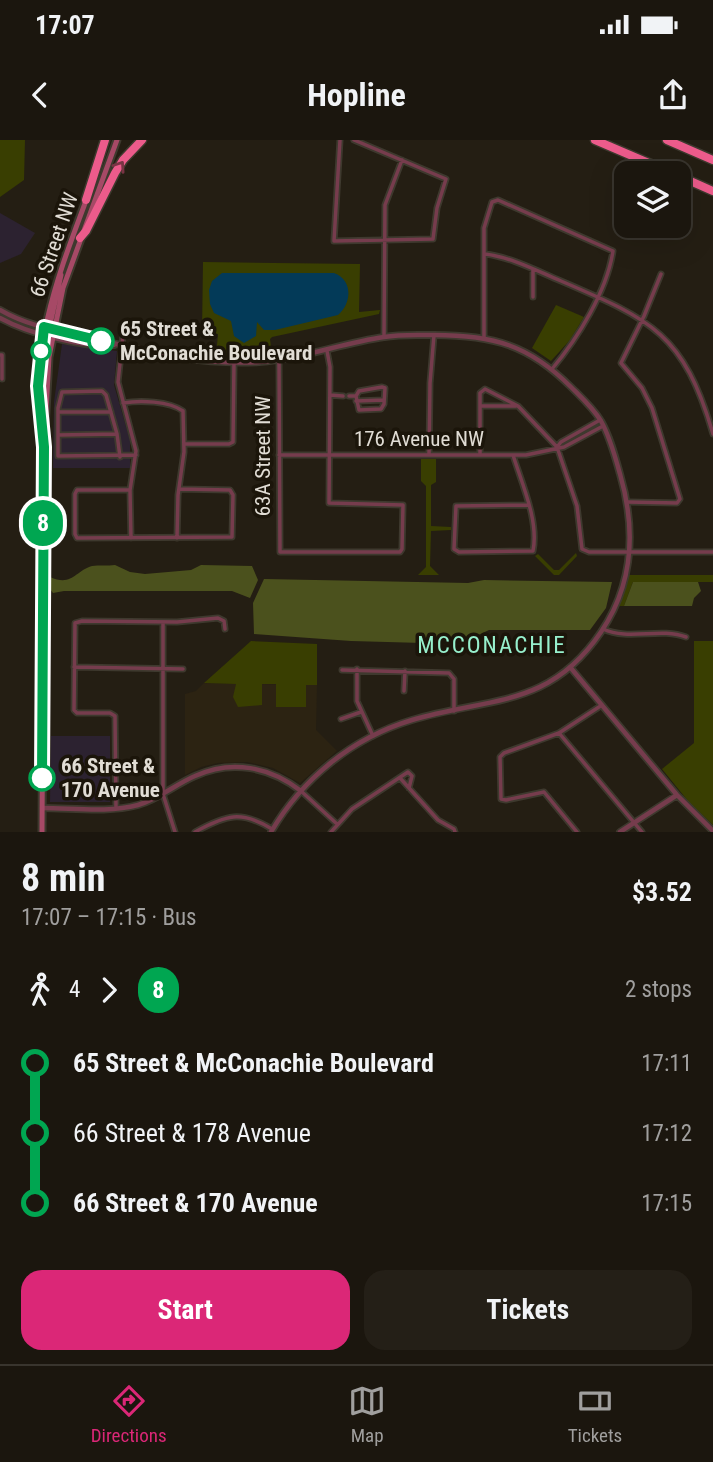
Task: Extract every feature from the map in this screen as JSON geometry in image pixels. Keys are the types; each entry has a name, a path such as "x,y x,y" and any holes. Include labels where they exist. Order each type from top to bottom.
{"highway":[{"path":"86,200 107,140"},
{"path":"79,238 86,231 119,166 142,140"},
{"path":"595,140 644,161"},
{"path":"667,140 713,160"},
{"path":"691,181 713,191"}],"main road":[{"name":"66 Street NW","path":"41,832 44,447 48,332 79,238 117,140"},
{"name":"66 Street NW","path":"44,447 38,386 63,262 86,200"}],"street":[{"path":"340,140 334,241 433,239 437,208 446,179 354,140"},
{"path":"384,337 386,197 402,160"},
{"path":"484,338 485,223 494,200 511,205 613,251 597,297 580,331 552,369"},
{"path":"484,254 496,255 533,270 642,319 671,344 685,362 701,394 713,434"},
{"path":"533,270 533,297"},
{"path":"628,502 677,503 680,499 652,408 642,388 621,363 661,274"},
{"path":"0,310 48,332"},
{"path":"0,318 19,327 205,360 234,362 279,360 384,337 434,335 484,338 520,348 552,369 600,420 613,450 628,502 630,552 621,593 603,629 570,667 516,697 412,720 373,736 333,761 301,791 272,831 258,820 237,816 217,820 195,832"},
{"path":"124,326 119,345 118,382 135,442 136,455 130,490 131,538"},
{"path":"429,455 434,335"},
{"path":"327,351 330,367 330,455"},
{"path":"1,355 2,379"},
{"name":"63A Street NW","path":"279,360 280,552 401,550 402,505 330,503 330,455"},
{"path":"184,444 232,443 234,362"},
{"path":"382,387 384,400 381,409 359,410 356,398 359,391 382,387"},
{"path":"480,455 482,390 498,394 519,406 558,447 577,506 580,543 584,550 713,552"},
{"path":"120,457 117,434 106,395 102,391 62,391 58,412 58,456 120,457 136,455"},
{"path":"330,395 343,396"},
{"path":"349,396 384,400"},
{"path":"123,403 146,402 182,409 184,444 177,538"},
{"path":"480,405 519,406"},
{"path":"58,412 111,412"},
{"path":"707,413 713,413"},
{"name":"176 Avenue NW","path":"558,447 561,442 600,420"},
{"name":"176 Avenue NW","path":"279,455 534,454 564,447 603,426"},
{"path":"58,435 117,434"},
{"path":"513,455 528,505 534,529 533,551 459,552 454,549 454,508 459,505 528,505"},
{"path":"130,490 77,490 77,538 232,537 233,495 230,491 179,489"},
{"path":"116,808 116,718 114,714 75,712 75,623 218,618 223,621 225,629"},
{"path":"163,622 163,794 176,832"},
{"path":"603,629 615,633 676,634 686,637"},
{"path":"74,667 183,669"},
{"path":"570,667 677,795 713,831"},
{"path":"356,669 355,691 361,712 373,736"},
{"path":"342,670 451,674 454,679 454,710"},
{"path":"404,691 405,671"},
{"path":"577,832 544,792 502,799 502,754 559,733 602,705"},
{"path":"341,719 361,712"},
{"path":"559,733 642,832"},
{"path":"42,808 116,808 139,805 195,776 231,767 266,771 281,777 301,791 337,824"},
{"path":"331,832 352,809 408,772 412,776 409,788"},
{"path":"400,777 438,820 455,831"},
{"path":"620,832 677,795"}],"shaded area":[{"path":"0,213 35,233 21,254 0,263"},
{"path":"62,344 117,351 114,385 130,440 130,468 53,468 54,402"},
{"path":"204,683 317,685 316,730 337,751 300,783 273,768 247,762 218,763 185,775 185,694 196,691"},
{"path":"51,736 110,736 110,802 50,802"}],"green space":[{"path":"0,140 25,140 24,180 0,197"},
{"path":"203,262 360,264 359,312 380,310 379,314 272,337 272,355 216,356 218,334 202,332"},
{"path":"556,305 584,317 570,340 551,361 532,348"},
{"path":"421,459 436,459 436,482 431,485 431,526 451,527 451,530 431,531 430,566 439,575 418,575 426,567 426,486 421,481"},
{"path":"576,553 577,556 559,575 554,575 535,556 538,554 554,570 559,570"},
{"path":"115,565 130,572 145,574 191,570 201,565 252,566 258,580 250,598 232,591 53,593 50,589 50,577 63,580 92,566"},
{"path":"629,575 713,575 713,582 633,582 624,606 619,606"},
{"path":"264,579 468,583 484,580 612,582 606,608 590,630 489,630 459,644 351,641 254,634 253,603"},
{"path":"633,582 698,582 701,591 694,598 692,606 624,606"},
{"path":"251,641 317,644 317,685 306,685 306,707 276,707 276,684 262,684 262,705 238,707 233,697 236,684 204,683"},
{"path":"694,641 713,641 713,825 688,801 662,769 694,743"}],"water":[{"path":"222,273 334,273 345,281 348,298 338,315 275,330 264,330 257,322 256,336 244,343 234,336 231,321 214,313 210,304 209,290 212,281"}],"bus line":[{"name":"8","path":"42,778 44,447 38,386 44,327 101,341"}],"place":[{"name":"65 Street & McConachie Boulevard","path":"101,341"},
{"name":"66 Street & 170 Avenue","path":"42,778"}],"district":[{"name":"MCCONACHIE","path":"492,645"}]}
